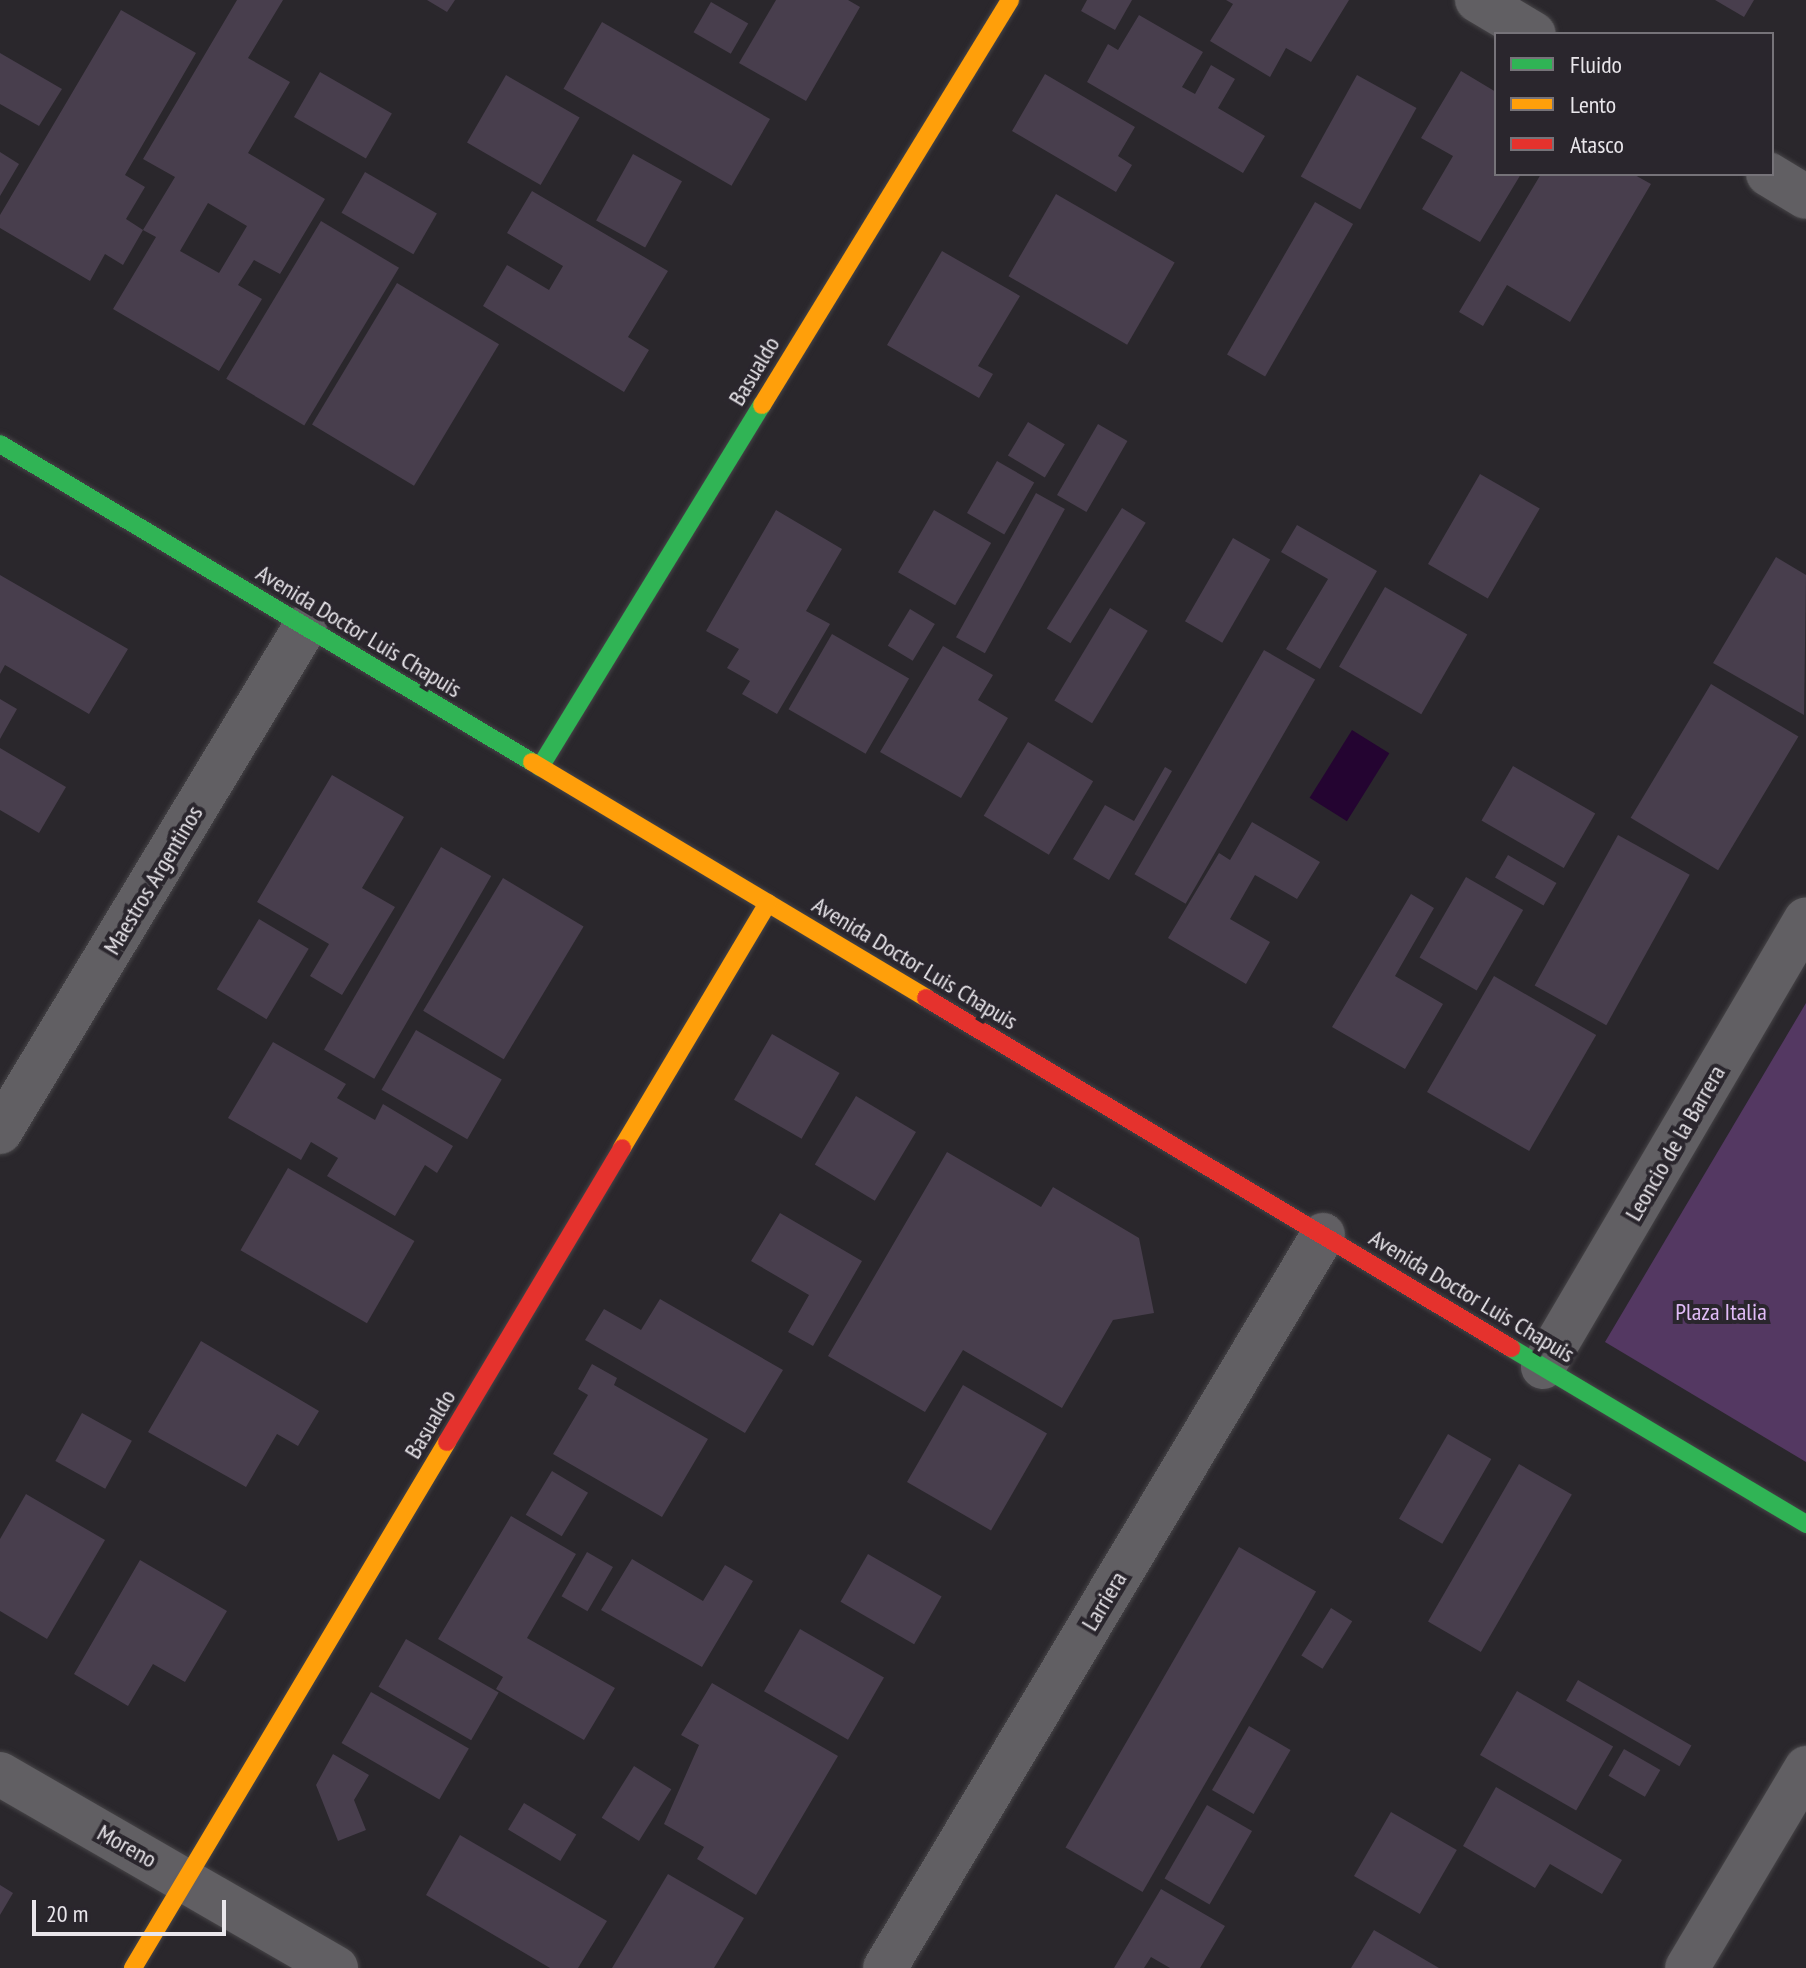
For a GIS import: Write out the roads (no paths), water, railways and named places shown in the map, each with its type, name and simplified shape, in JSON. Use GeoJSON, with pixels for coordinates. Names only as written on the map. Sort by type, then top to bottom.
{"type":"FeatureCollection","features":[{"type":"Feature","properties":{"kind":"street","name":"Basualdo"},"geometry":{"type":"LineString","coordinates":[[540,767],[1010,0]]}},
{"type":"Feature","properties":{"kind":"street"},"geometry":{"type":"LineString","coordinates":[[1477,0],[1531,32]]}},
{"type":"Feature","properties":{"kind":"street"},"geometry":{"type":"LineString","coordinates":[[1771,176],[1806,197]]}},
{"type":"Feature","properties":{"kind":"street","name":"Avenida Doctor Luis Chapuis"},"geometry":{"type":"LineString","coordinates":[[0,444],[1806,1524]]}},
{"type":"Feature","properties":{"kind":"street","name":"Maestros Argentinos"},"geometry":{"type":"LineString","coordinates":[[3,1121],[305,627]]}},
{"type":"Feature","properties":{"kind":"street","name":"Basualdo"},"geometry":{"type":"LineString","coordinates":[[133,1968],[768,903]]}},
{"type":"Feature","properties":{"kind":"street","name":"Leoncio de la Barrera"},"geometry":{"type":"LineString","coordinates":[[1543,1367],[1806,919]]}},
{"type":"Feature","properties":{"kind":"street","name":"Larriera"},"geometry":{"type":"LineString","coordinates":[[885,1968],[1323,1235]]}},
{"type":"Feature","properties":{"kind":"street"},"geometry":{"type":"LineString","coordinates":[[1687,1968],[1806,1768]]}},
{"type":"Feature","properties":{"kind":"street","name":"Moreno"},"geometry":{"type":"LineString","coordinates":[[0,1774],[187,1879],[336,1968]]}},
{"type":"Feature","properties":{"kind":"park label","name":"Plaza Italia"},"geometry":{"type":"Point","coordinates":[1721,1312]}}]}
